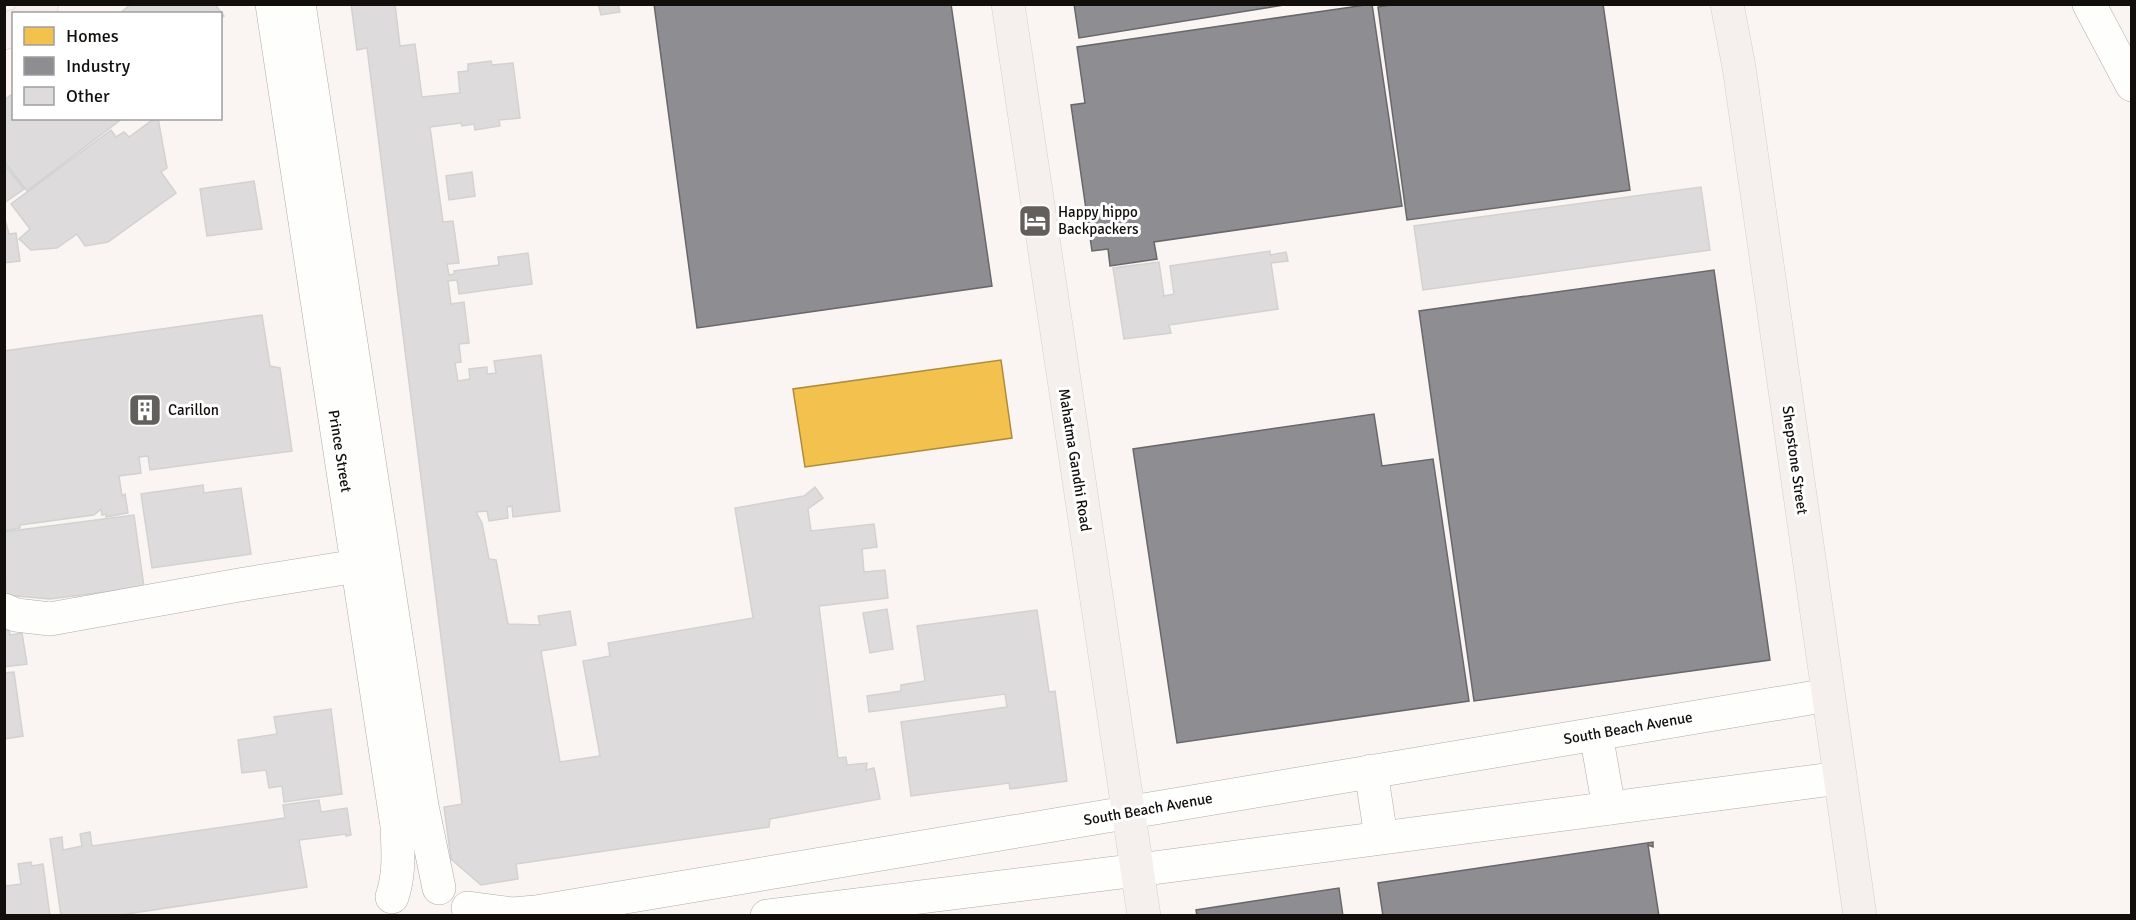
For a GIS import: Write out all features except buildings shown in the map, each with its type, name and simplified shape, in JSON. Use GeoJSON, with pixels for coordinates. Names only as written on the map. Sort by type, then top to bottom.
{"type":"FeatureCollection","features":[{"type":"Feature","properties":{"kind":"main road","name":"Mahatma Gandhi Road"},"geometry":{"type":"LineString","coordinates":[[1008,4],[1144,915]]}},
{"type":"Feature","properties":{"kind":"main road","name":"Shepstone Street"},"geometry":{"type":"LineString","coordinates":[[1727,4],[1741,79],[1860,915]]}},
{"type":"Feature","properties":{"kind":"street","name":"Prince Street"},"geometry":{"type":"LineString","coordinates":[[272,4],[397,826],[399,859],[397,883],[385,906]]}},
{"type":"Feature","properties":{"kind":"street","name":"Prince Street"},"geometry":{"type":"LineString","coordinates":[[298,4],[422,806],[439,888]]}},
{"type":"Feature","properties":{"kind":"street"},"geometry":{"type":"LineString","coordinates":[[2089,4],[2132,85]]}},
{"type":"Feature","properties":{"kind":"street"},"geometry":{"type":"LineString","coordinates":[[4,610],[16,615],[50,619],[357,566]]}},
{"type":"Feature","properties":{"kind":"street","name":"South Beach Avenue"},"geometry":{"type":"LineString","coordinates":[[471,912],[530,914],[1828,695]]}},
{"type":"Feature","properties":{"kind":"street"},"geometry":{"type":"LineString","coordinates":[[1596,734],[1609,808]]}},
{"type":"Feature","properties":{"kind":"street"},"geometry":{"type":"LineString","coordinates":[[1371,771],[1381,837]]}},
{"type":"Feature","properties":{"kind":"street"},"geometry":{"type":"LineString","coordinates":[[767,915],[1138,870],[1840,778]]}},
{"type":"Feature","properties":{"kind":"street"},"geometry":{"type":"LineString","coordinates":[[385,906],[407,891],[439,888],[471,912]]}},
{"type":"Feature","properties":{"kind":"place","name":"Happy hippo Backpackers"},"geometry":{"type":"Point","coordinates":[1035,221]}},
{"type":"Feature","properties":{"kind":"place","name":"Carillon"},"geometry":{"type":"Point","coordinates":[145,410]}}]}
